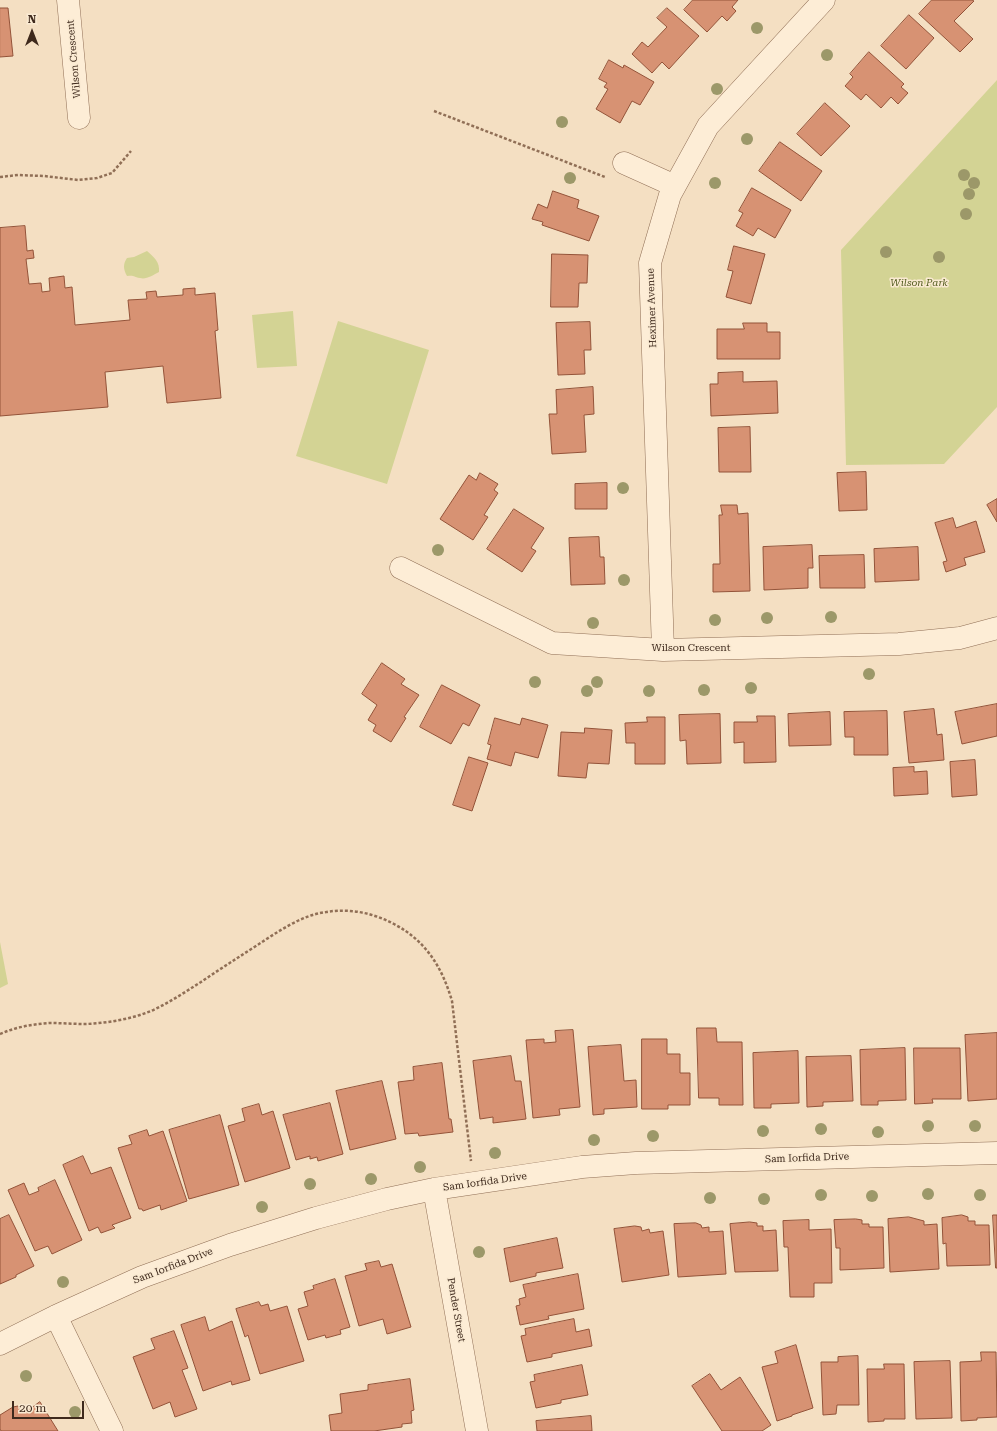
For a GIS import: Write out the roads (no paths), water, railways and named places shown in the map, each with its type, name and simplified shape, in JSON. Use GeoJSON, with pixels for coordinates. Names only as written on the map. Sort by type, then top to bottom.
{"type":"FeatureCollection","features":[{"type":"Feature","properties":{"kind":"street","name":"Wilson Crescent"},"geometry":{"type":"LineString","coordinates":[[68,0],[79,118]]}},
{"type":"Feature","properties":{"kind":"street","name":"Heximer Avenue"},"geometry":{"type":"LineString","coordinates":[[663,650],[650,263],[670,195],[708,126],[824,0]]}},
{"type":"Feature","properties":{"kind":"street"},"geometry":{"type":"LineString","coordinates":[[624,163],[674,186]]}},
{"type":"Feature","properties":{"kind":"street","name":"Wilson Crescent"},"geometry":{"type":"LineString","coordinates":[[401,568],[552,643],[663,650],[898,644],[960,638],[997,628]]}},
{"type":"Feature","properties":{"kind":"street","name":"Sam Iorfida Drive"},"geometry":{"type":"LineString","coordinates":[[0,1344],[56,1316],[142,1277],[191,1259],[273,1231],[387,1199],[434,1189],[582,1167],[636,1163],[997,1153]]}},
{"type":"Feature","properties":{"kind":"street","name":"Pender Street"},"geometry":{"type":"LineString","coordinates":[[434,1189],[477,1431]]}},
{"type":"Feature","properties":{"kind":"street"},"geometry":{"type":"LineString","coordinates":[[56,1316],[112,1431]]}},
{"type":"Feature","properties":{"kind":"park label","name":"Wilson Park"},"geometry":{"type":"Point","coordinates":[919,283]}}]}
